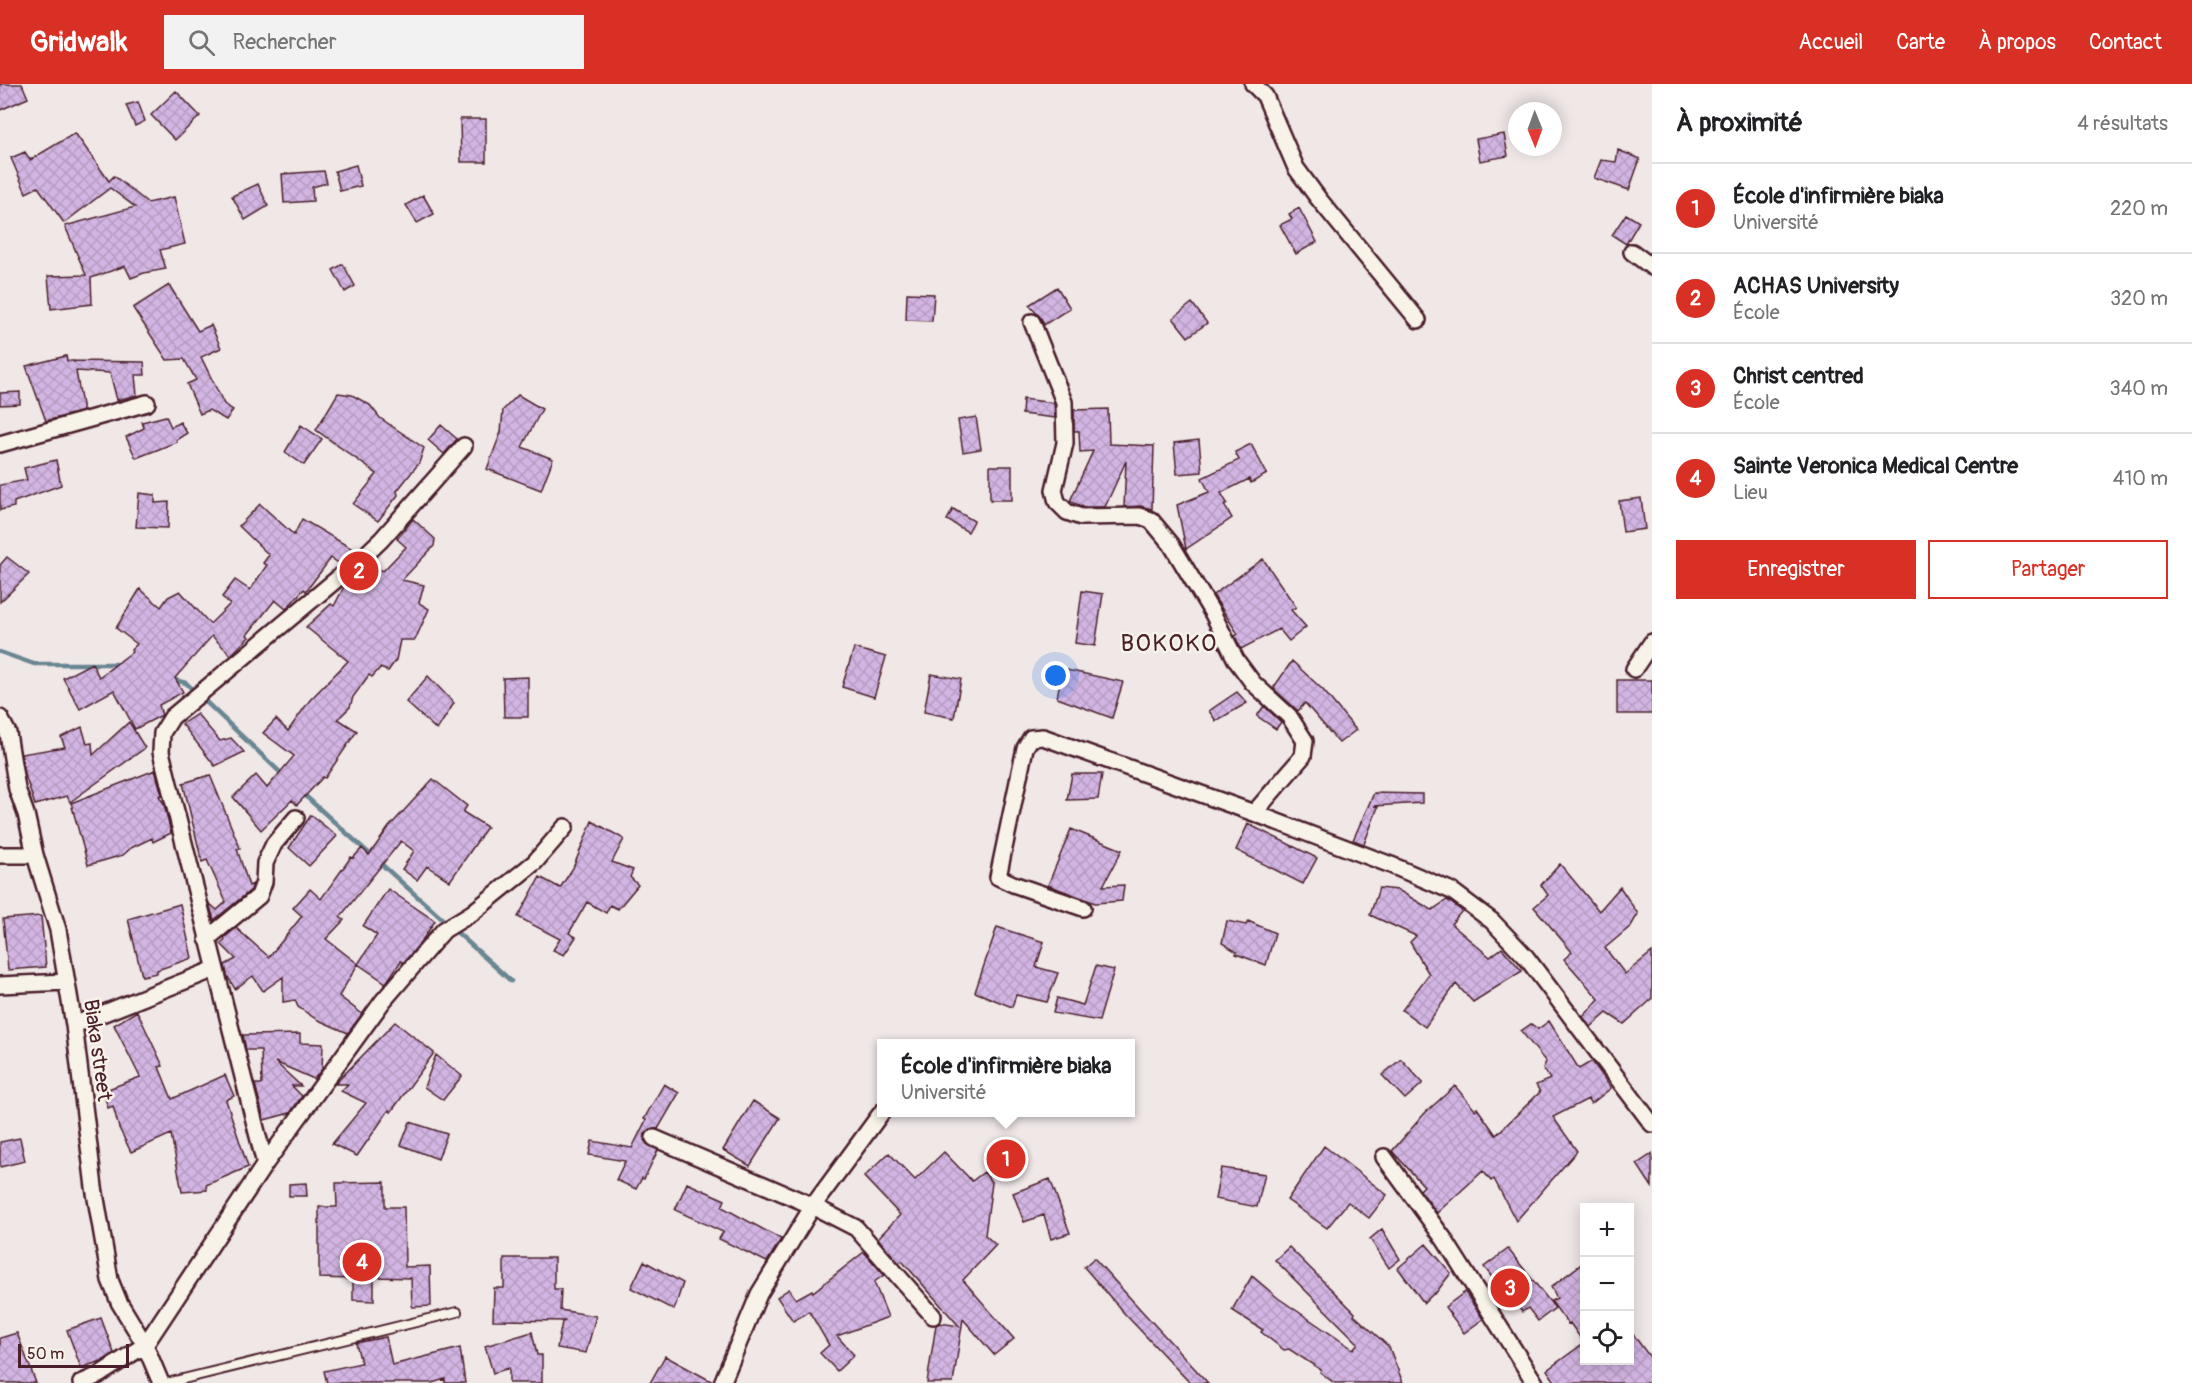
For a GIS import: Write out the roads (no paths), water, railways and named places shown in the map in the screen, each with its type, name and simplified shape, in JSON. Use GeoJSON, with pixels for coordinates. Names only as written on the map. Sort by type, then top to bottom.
{"type":"FeatureCollection","features":[{"type":"Feature","properties":{"kind":"street"},"geometry":{"type":"LineString","coordinates":[[1254,84],[1265,96],[1296,168],[1418,320]]}},
{"type":"Feature","properties":{"kind":"street"},"geometry":{"type":"LineString","coordinates":[[1632,252],[1652,267]]}},
{"type":"Feature","properties":{"kind":"street"},"geometry":{"type":"LineString","coordinates":[[1032,322],[1065,402],[1065,443],[1054,490],[1057,502],[1067,512],[1082,517],[1140,516],[1151,520],[1177,554],[1213,614],[1236,660],[1253,683],[1289,716],[1305,741],[1303,756],[1254,813]]}},
{"type":"Feature","properties":{"kind":"street"},"geometry":{"type":"LineString","coordinates":[[0,444],[147,403]]}},
{"type":"Feature","properties":{"kind":"street"},"geometry":{"type":"LineString","coordinates":[[265,1164],[160,752],[162,733],[172,717],[381,540],[464,446]]}},
{"type":"Feature","properties":{"kind":"street"},"geometry":{"type":"LineString","coordinates":[[1634,669],[1652,642]]}},
{"type":"Feature","properties":{"kind":"street","name":"Biaka street"},"geometry":{"type":"LineString","coordinates":[[0,718],[8,733],[17,789],[58,930],[74,1025],[94,1187],[110,1280],[118,1302],[145,1345],[161,1383]]}},
{"type":"Feature","properties":{"kind":"street"},"geometry":{"type":"LineString","coordinates":[[1083,908],[998,877],[1025,748],[1031,738],[1043,736],[1254,813],[1391,865],[1452,891],[1492,921],[1527,957],[1652,1124]]}},
{"type":"Feature","properties":{"kind":"street"},"geometry":{"type":"LineString","coordinates":[[207,939],[259,896],[264,882],[264,863],[274,844],[296,818]]}},
{"type":"Feature","properties":{"kind":"street"},"geometry":{"type":"LineString","coordinates":[[81,1383],[99,1375],[145,1345],[265,1164],[383,1001],[444,930],[472,913],[535,862],[564,827]]}},
{"type":"Feature","properties":{"kind":"street"},"geometry":{"type":"LineString","coordinates":[[0,855],[35,855]]}},
{"type":"Feature","properties":{"kind":"street"},"geometry":{"type":"LineString","coordinates":[[74,1025],[215,969]]}},
{"type":"Feature","properties":{"kind":"street"},"geometry":{"type":"LineString","coordinates":[[0,985],[66,982]]}},
{"type":"Feature","properties":{"kind":"street"},"geometry":{"type":"LineString","coordinates":[[722,1383],[759,1294],[813,1206],[878,1117]]}},
{"type":"Feature","properties":{"kind":"street"},"geometry":{"type":"LineString","coordinates":[[654,1138],[813,1206],[856,1228],[933,1316]]}},
{"type":"Feature","properties":{"kind":"street"},"geometry":{"type":"LineString","coordinates":[[1384,1156],[1444,1239],[1535,1383]]}},
{"type":"Feature","properties":{"kind":"lane"},"geometry":{"type":"LineString","coordinates":[[167,1383],[457,1312]]}},
{"type":"Feature","properties":{"kind":"waterway"},"geometry":{"type":"LineString","coordinates":[[0,652],[34,664],[123,664]]}},
{"type":"Feature","properties":{"kind":"waterway"},"geometry":{"type":"LineString","coordinates":[[171,679],[186,683],[284,776]]}},
{"type":"Feature","properties":{"kind":"waterway"},"geometry":{"type":"LineString","coordinates":[[301,792],[373,857]]}},
{"type":"Feature","properties":{"kind":"waterway"},"geometry":{"type":"LineString","coordinates":[[379,862],[511,981]]}},
{"type":"Feature","properties":{"kind":"place","name":"ACHAS University"},"geometry":{"type":"Point","coordinates":[359,571]}},
{"type":"Feature","properties":{"kind":"place","name":"École d'infirmière biaka"},"geometry":{"type":"Point","coordinates":[1006,1159]}},
{"type":"Feature","properties":{"kind":"place","name":"Sainte Veronica Medical Centre"},"geometry":{"type":"Point","coordinates":[362,1262]}},
{"type":"Feature","properties":{"kind":"place","name":"Christ centred"},"geometry":{"type":"Point","coordinates":[1510,1288]}},
{"type":"Feature","properties":{"kind":"district","name":"BOKOKO"},"geometry":{"type":"Point","coordinates":[1169,643]}}]}
